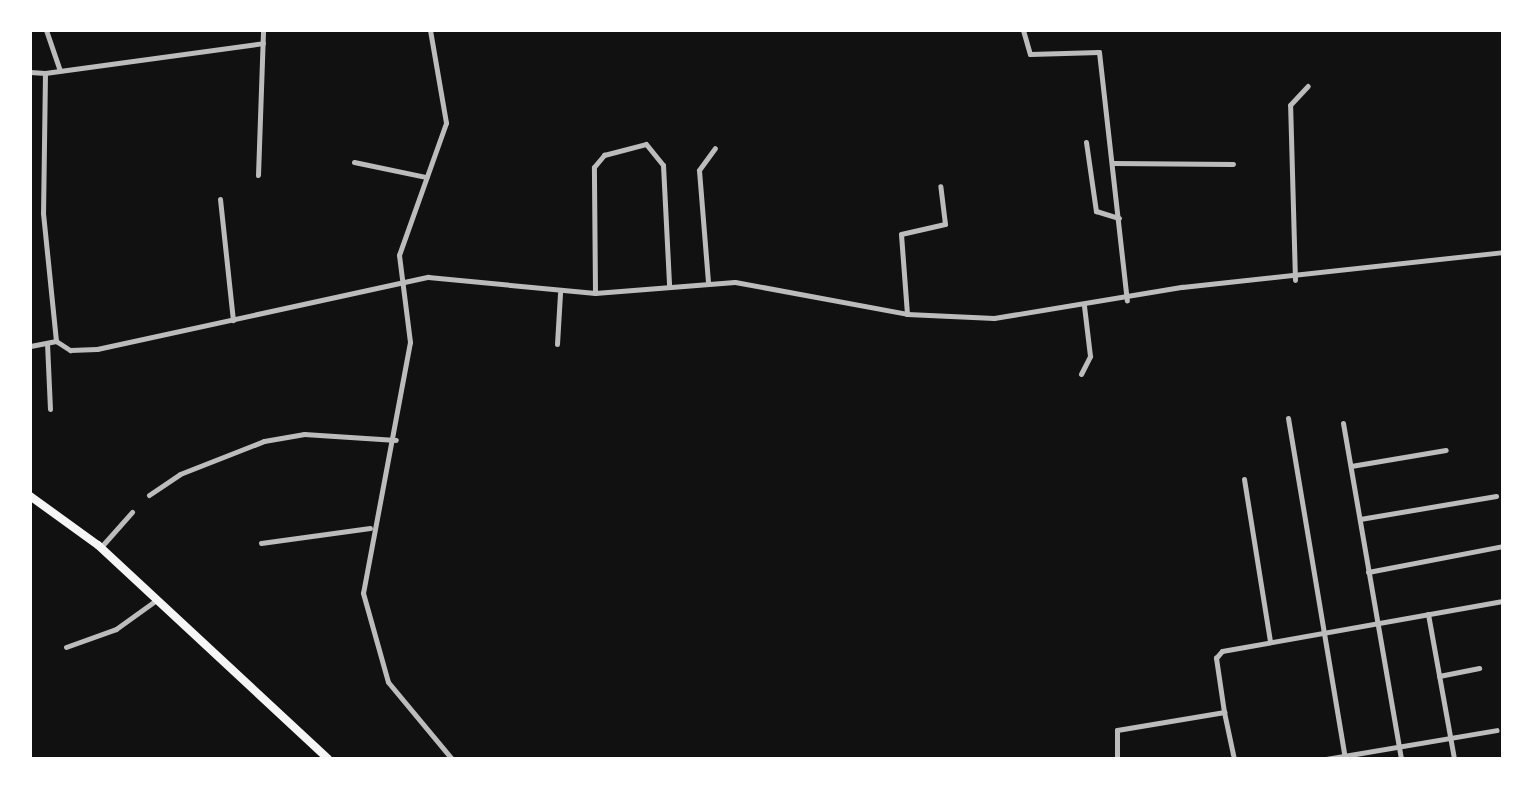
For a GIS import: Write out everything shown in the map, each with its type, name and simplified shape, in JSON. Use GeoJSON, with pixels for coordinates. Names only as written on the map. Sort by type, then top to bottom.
{"type":"FeatureCollection","features":[{"type":"Feature","properties":{"kind":"main road"},"geometry":{"type":"LineString","coordinates":[[30,496],[101,547],[155,601],[328,759]]}},
{"type":"Feature","properties":{"kind":"street"},"geometry":{"type":"LineString","coordinates":[[46,30],[60,71]]}},
{"type":"Feature","properties":{"kind":"street"},"geometry":{"type":"LineString","coordinates":[[258,175],[263,30]]}},
{"type":"Feature","properties":{"kind":"street"},"geometry":{"type":"LineString","coordinates":[[430,30],[446,123],[424,177],[399,255],[395,283],[411,325],[396,440],[371,528],[363,593],[381,665],[398,698],[452,759]]}},
{"type":"Feature","properties":{"kind":"street"},"geometry":{"type":"LineString","coordinates":[[1023,30],[1030,54],[1099,52],[1127,300]]}},
{"type":"Feature","properties":{"kind":"street"},"geometry":{"type":"LineString","coordinates":[[30,72],[45,73],[263,43]]}},
{"type":"Feature","properties":{"kind":"street"},"geometry":{"type":"LineString","coordinates":[[45,73],[43,213],[56,341]]}},
{"type":"Feature","properties":{"kind":"street"},"geometry":{"type":"LineString","coordinates":[[1295,280],[1290,105],[1308,86]]}},
{"type":"Feature","properties":{"kind":"street"},"geometry":{"type":"LineString","coordinates":[[1086,142],[1098,215],[1119,218]]}},
{"type":"Feature","properties":{"kind":"street"},"geometry":{"type":"LineString","coordinates":[[595,293],[594,167],[604,155],[646,144],[663,165],[669,285]]}},
{"type":"Feature","properties":{"kind":"street"},"geometry":{"type":"LineString","coordinates":[[708,282],[699,170],[715,148]]}},
{"type":"Feature","properties":{"kind":"street"},"geometry":{"type":"LineString","coordinates":[[354,162],[424,177]]}},
{"type":"Feature","properties":{"kind":"street"},"geometry":{"type":"LineString","coordinates":[[1113,163],[1233,164]]}},
{"type":"Feature","properties":{"kind":"street"},"geometry":{"type":"LineString","coordinates":[[907,314],[901,234],[945,224],[940,186]]}},
{"type":"Feature","properties":{"kind":"street"},"geometry":{"type":"LineString","coordinates":[[220,199],[233,320]]}},
{"type":"Feature","properties":{"kind":"street"},"geometry":{"type":"LineString","coordinates":[[30,346],[56,341],[80,351],[395,283],[459,277],[560,293],[595,293],[708,282],[907,314],[994,318],[1127,300],[1182,287],[1295,280],[1503,252]]}},
{"type":"Feature","properties":{"kind":"street"},"geometry":{"type":"LineString","coordinates":[[557,344],[560,293]]}},
{"type":"Feature","properties":{"kind":"street"},"geometry":{"type":"LineString","coordinates":[[1081,374],[1090,356],[1084,306]]}},
{"type":"Feature","properties":{"kind":"street"},"geometry":{"type":"LineString","coordinates":[[47,343],[50,409]]}},
{"type":"Feature","properties":{"kind":"street"},"geometry":{"type":"LineString","coordinates":[[1288,418],[1345,758]]}},
{"type":"Feature","properties":{"kind":"street"},"geometry":{"type":"LineString","coordinates":[[1343,423],[1401,759]]}},
{"type":"Feature","properties":{"kind":"street"},"geometry":{"type":"LineString","coordinates":[[149,495],[180,474],[264,441],[383,437],[396,440]]}},
{"type":"Feature","properties":{"kind":"street"},"geometry":{"type":"LineString","coordinates":[[1351,466],[1446,450]]}},
{"type":"Feature","properties":{"kind":"street"},"geometry":{"type":"LineString","coordinates":[[1244,479],[1270,642]]}},
{"type":"Feature","properties":{"kind":"street"},"geometry":{"type":"LineString","coordinates":[[1360,519],[1496,496]]}},
{"type":"Feature","properties":{"kind":"street"},"geometry":{"type":"LineString","coordinates":[[101,547],[132,512]]}},
{"type":"Feature","properties":{"kind":"street"},"geometry":{"type":"LineString","coordinates":[[261,543],[371,528]]}},
{"type":"Feature","properties":{"kind":"street"},"geometry":{"type":"LineString","coordinates":[[1368,572],[1503,546]]}},
{"type":"Feature","properties":{"kind":"street"},"geometry":{"type":"LineString","coordinates":[[66,647],[116,629],[155,601]]}},
{"type":"Feature","properties":{"kind":"street"},"geometry":{"type":"LineString","coordinates":[[1234,759],[1224,712],[1218,654],[1503,601]]}},
{"type":"Feature","properties":{"kind":"street"},"geometry":{"type":"LineString","coordinates":[[1428,614],[1454,759]]}},
{"type":"Feature","properties":{"kind":"street"},"geometry":{"type":"LineString","coordinates":[[1439,676],[1479,668]]}},
{"type":"Feature","properties":{"kind":"street"},"geometry":{"type":"LineString","coordinates":[[1117,759],[1117,730],[1224,712]]}},
{"type":"Feature","properties":{"kind":"street"},"geometry":{"type":"LineString","coordinates":[[1326,759],[1497,730]]}}]}
